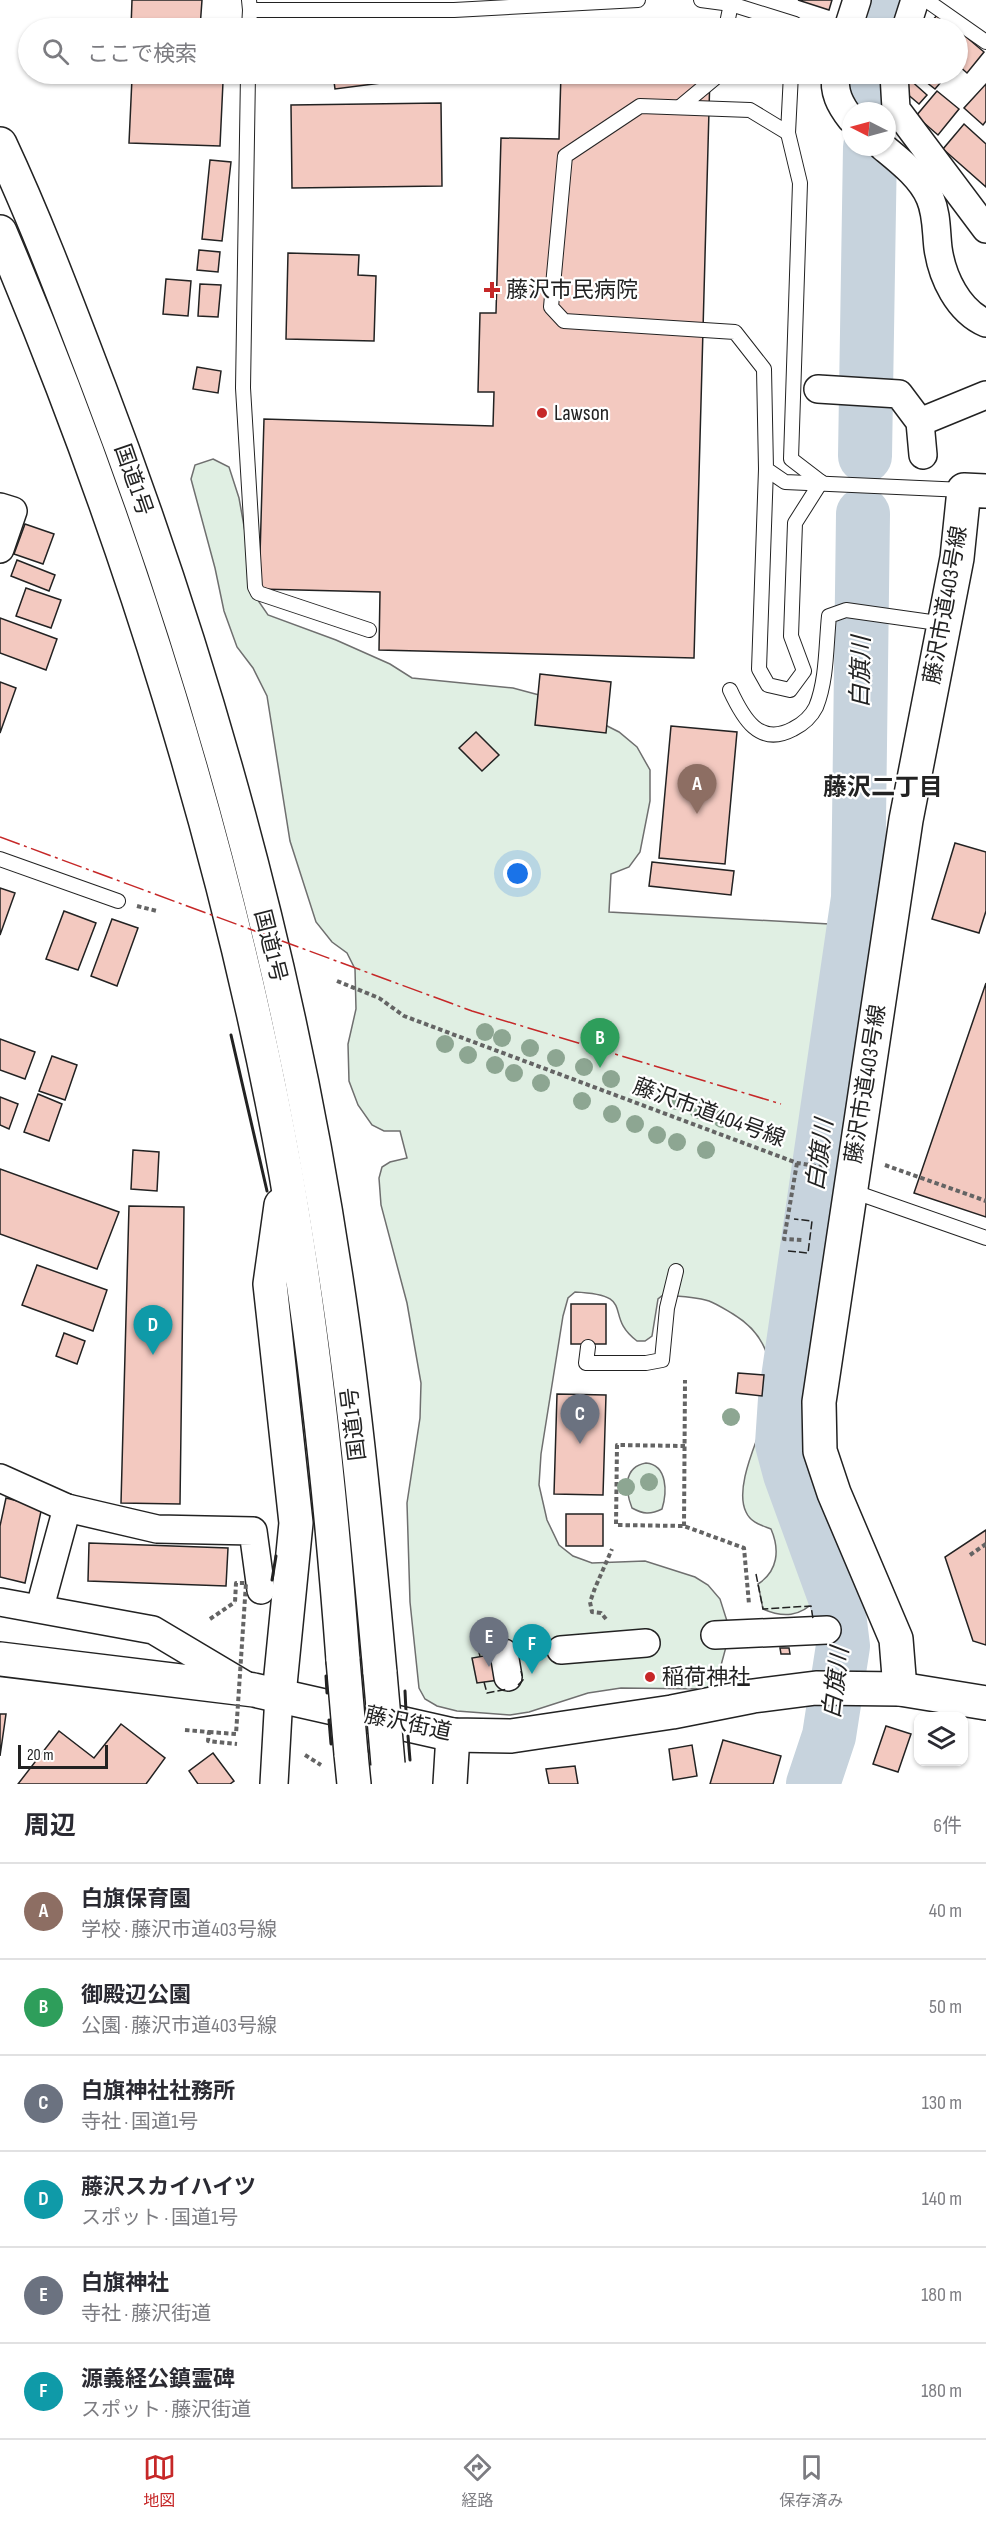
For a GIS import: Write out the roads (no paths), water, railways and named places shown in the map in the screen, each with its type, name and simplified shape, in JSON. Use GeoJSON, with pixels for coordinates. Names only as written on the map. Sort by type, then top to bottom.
{"type":"FeatureCollection","features":[{"type":"Feature","properties":{"kind":"main road","name":"国道1号"},"geometry":{"type":"LineString","coordinates":[[0,144],[74,320],[133,476],[191,651],[236,809],[276,966],[298,1068],[336,1278],[364,1509],[389,1774]]}},
{"type":"Feature","properties":{"kind":"main road","name":"国道1号"},"geometry":{"type":"LineString","coordinates":[[0,232],[43,334],[103,494],[155,654],[201,809],[241,966],[285,1172],[318,1388],[333,1526],[352,1769]]}},
{"type":"Feature","properties":{"kind":"main road","name":"藤沢市道403号線"},"geometry":{"type":"LineString","coordinates":[[900,1689],[896,1639],[834,1493],[820,1451],[819,1402],[906,820],[957,558],[975,490]]}},
{"type":"Feature","properties":{"kind":"main road"},"geometry":{"type":"LineString","coordinates":[[266,1693],[296,1523],[270,1284],[285,1172]]}},
{"type":"Feature","properties":{"kind":"main road","name":"藤沢街道"},"geometry":{"type":"LineString","coordinates":[[0,1659],[266,1693],[453,1735],[510,1736],[672,1712],[753,1696],[816,1688],[900,1689]]}},
{"type":"Feature","properties":{"kind":"main road"},"geometry":{"type":"LineString","coordinates":[[900,1689],[986,1703]]}},
{"type":"Feature","properties":{"kind":"main road"},"geometry":{"type":"LineString","coordinates":[[450,1784],[453,1735]]}},
{"type":"Feature","properties":{"kind":"street"},"geometry":{"type":"LineString","coordinates":[[852,18],[858,0]]}},
{"type":"Feature","properties":{"kind":"street"},"geometry":{"type":"LineString","coordinates":[[909,18],[915,0]]}},
{"type":"Feature","properties":{"kind":"street"},"geometry":{"type":"LineString","coordinates":[[834,84],[842,108]]}},
{"type":"Feature","properties":{"kind":"street"},"geometry":{"type":"LineString","coordinates":[[895,84],[896,109],[986,229]]}},
{"type":"Feature","properties":{"kind":"street"},"geometry":{"type":"LineString","coordinates":[[894,156],[918,179],[930,197],[936,221],[938,249],[943,272],[965,309],[986,323]]}},
{"type":"Feature","properties":{"kind":"street"},"geometry":{"type":"LineString","coordinates":[[818,388],[899,394],[920,422],[923,455]]}},
{"type":"Feature","properties":{"kind":"street"},"geometry":{"type":"LineString","coordinates":[[920,422],[986,395]]}},
{"type":"Feature","properties":{"kind":"street"},"geometry":{"type":"LineString","coordinates":[[0,507],[14,511],[0,549]]}},
{"type":"Feature","properties":{"kind":"street"},"geometry":{"type":"LineString","coordinates":[[0,1478],[67,1508],[157,1529],[253,1530],[261,1590]]}},
{"type":"Feature","properties":{"kind":"street"},"geometry":{"type":"LineString","coordinates":[[40,1607],[67,1508]]}},
{"type":"Feature","properties":{"kind":"street"},"geometry":{"type":"LineString","coordinates":[[0,1602],[40,1607],[153,1630],[266,1693],[274,1784]]}},
{"type":"Feature","properties":{"kind":"street"},"geometry":{"type":"LineString","coordinates":[[715,1635],[827,1630]]}},
{"type":"Feature","properties":{"kind":"street"},"geometry":{"type":"LineString","coordinates":[[561,1650],[646,1642]]}},
{"type":"Feature","properties":{"kind":"lane"},"geometry":{"type":"LineString","coordinates":[[249,5],[454,10],[638,0]]}},
{"type":"Feature","properties":{"kind":"lane"},"geometry":{"type":"LineString","coordinates":[[701,0],[731,4],[776,18]]}},
{"type":"Feature","properties":{"kind":"lane"},"geometry":{"type":"LineString","coordinates":[[926,0],[952,18]]}},
{"type":"Feature","properties":{"kind":"lane"},"geometry":{"type":"LineString","coordinates":[[728,18],[731,4]]}},
{"type":"Feature","properties":{"kind":"lane"},"geometry":{"type":"LineString","coordinates":[[968,29],[986,42]]}},
{"type":"Feature","properties":{"kind":"lane"},"geometry":{"type":"LineString","coordinates":[[248,84],[243,388],[256,592],[369,630]]}},
{"type":"Feature","properties":{"kind":"lane"},"geometry":{"type":"LineString","coordinates":[[680,107],[706,84]]}},
{"type":"Feature","properties":{"kind":"lane"},"geometry":{"type":"LineString","coordinates":[[790,84],[788,134],[800,183],[791,459],[821,482]]}},
{"type":"Feature","properties":{"kind":"lane"},"geometry":{"type":"LineString","coordinates":[[788,134],[750,110],[640,106],[565,156],[551,307],[564,321],[735,332],[764,369],[766,469],[759,669],[768,685],[790,690],[804,671],[791,636],[795,523],[821,482]]}},
{"type":"Feature","properties":{"kind":"lane"},"geometry":{"type":"LineString","coordinates":[[766,469],[785,482],[975,490]]}},
{"type":"Feature","properties":{"kind":"lane"},"geometry":{"type":"LineString","coordinates":[[730,690],[742,715],[760,733],[782,735],[803,724],[815,709],[820,692],[829,616],[846,610],[945,624]]}},
{"type":"Feature","properties":{"kind":"lane"},"geometry":{"type":"LineString","coordinates":[[0,859],[118,901]]}},
{"type":"Feature","properties":{"kind":"lane"},"geometry":{"type":"LineString","coordinates":[[849,1190],[986,1238]]}},
{"type":"Feature","properties":{"kind":"lane"},"geometry":{"type":"LineString","coordinates":[[588,1347],[586,1363],[646,1363],[662,1360],[667,1308],[676,1271]]}},
{"type":"Feature","properties":{"kind":"waterway","name":"白旗川"},"geometry":{"type":"LineString","coordinates":[[893,18],[899,0]]}},
{"type":"Feature","properties":{"kind":"waterway","name":"白旗川"},"geometry":{"type":"LineString","coordinates":[[871,84],[871,102]]}},
{"type":"Feature","properties":{"kind":"waterway","name":"白旗川"},"geometry":{"type":"LineString","coordinates":[[865,456],[870,156]]}},
{"type":"Feature","properties":{"kind":"waterway","name":"白旗川"},"geometry":{"type":"LineString","coordinates":[[813,1784],[829,1736],[843,1646],[838,1606],[790,1474],[782,1444],[785,1399],[858,898],[863,514]]}},
{"type":"Feature","properties":{"kind":"place","name":"藤沢市民病院"},"geometry":{"type":"Point","coordinates":[492,290]}},
{"type":"Feature","properties":{"kind":"place","name":"Lawson"},"geometry":{"type":"Point","coordinates":[542,413]}},
{"type":"Feature","properties":{"kind":"place","name":"白旗保育園"},"geometry":{"type":"Point","coordinates":[697,814]}},
{"type":"Feature","properties":{"kind":"place","name":"御殿辺公園"},"geometry":{"type":"Point","coordinates":[600,1068]}},
{"type":"Feature","properties":{"kind":"place","name":"藤沢スカイハイツ"},"geometry":{"type":"Point","coordinates":[153,1355]}},
{"type":"Feature","properties":{"kind":"place","name":"白旗神社社務所"},"geometry":{"type":"Point","coordinates":[580,1444]}},
{"type":"Feature","properties":{"kind":"place","name":"白旗神社"},"geometry":{"type":"Point","coordinates":[489,1667]}},
{"type":"Feature","properties":{"kind":"place","name":"源義経公鎮霊碑"},"geometry":{"type":"Point","coordinates":[532,1674]}},
{"type":"Feature","properties":{"kind":"place","name":"稲荷神社"},"geometry":{"type":"Point","coordinates":[650,1677]}},
{"type":"Feature","properties":{"kind":"district","name":"藤沢二丁目"},"geometry":{"type":"Point","coordinates":[883,787]}}]}
